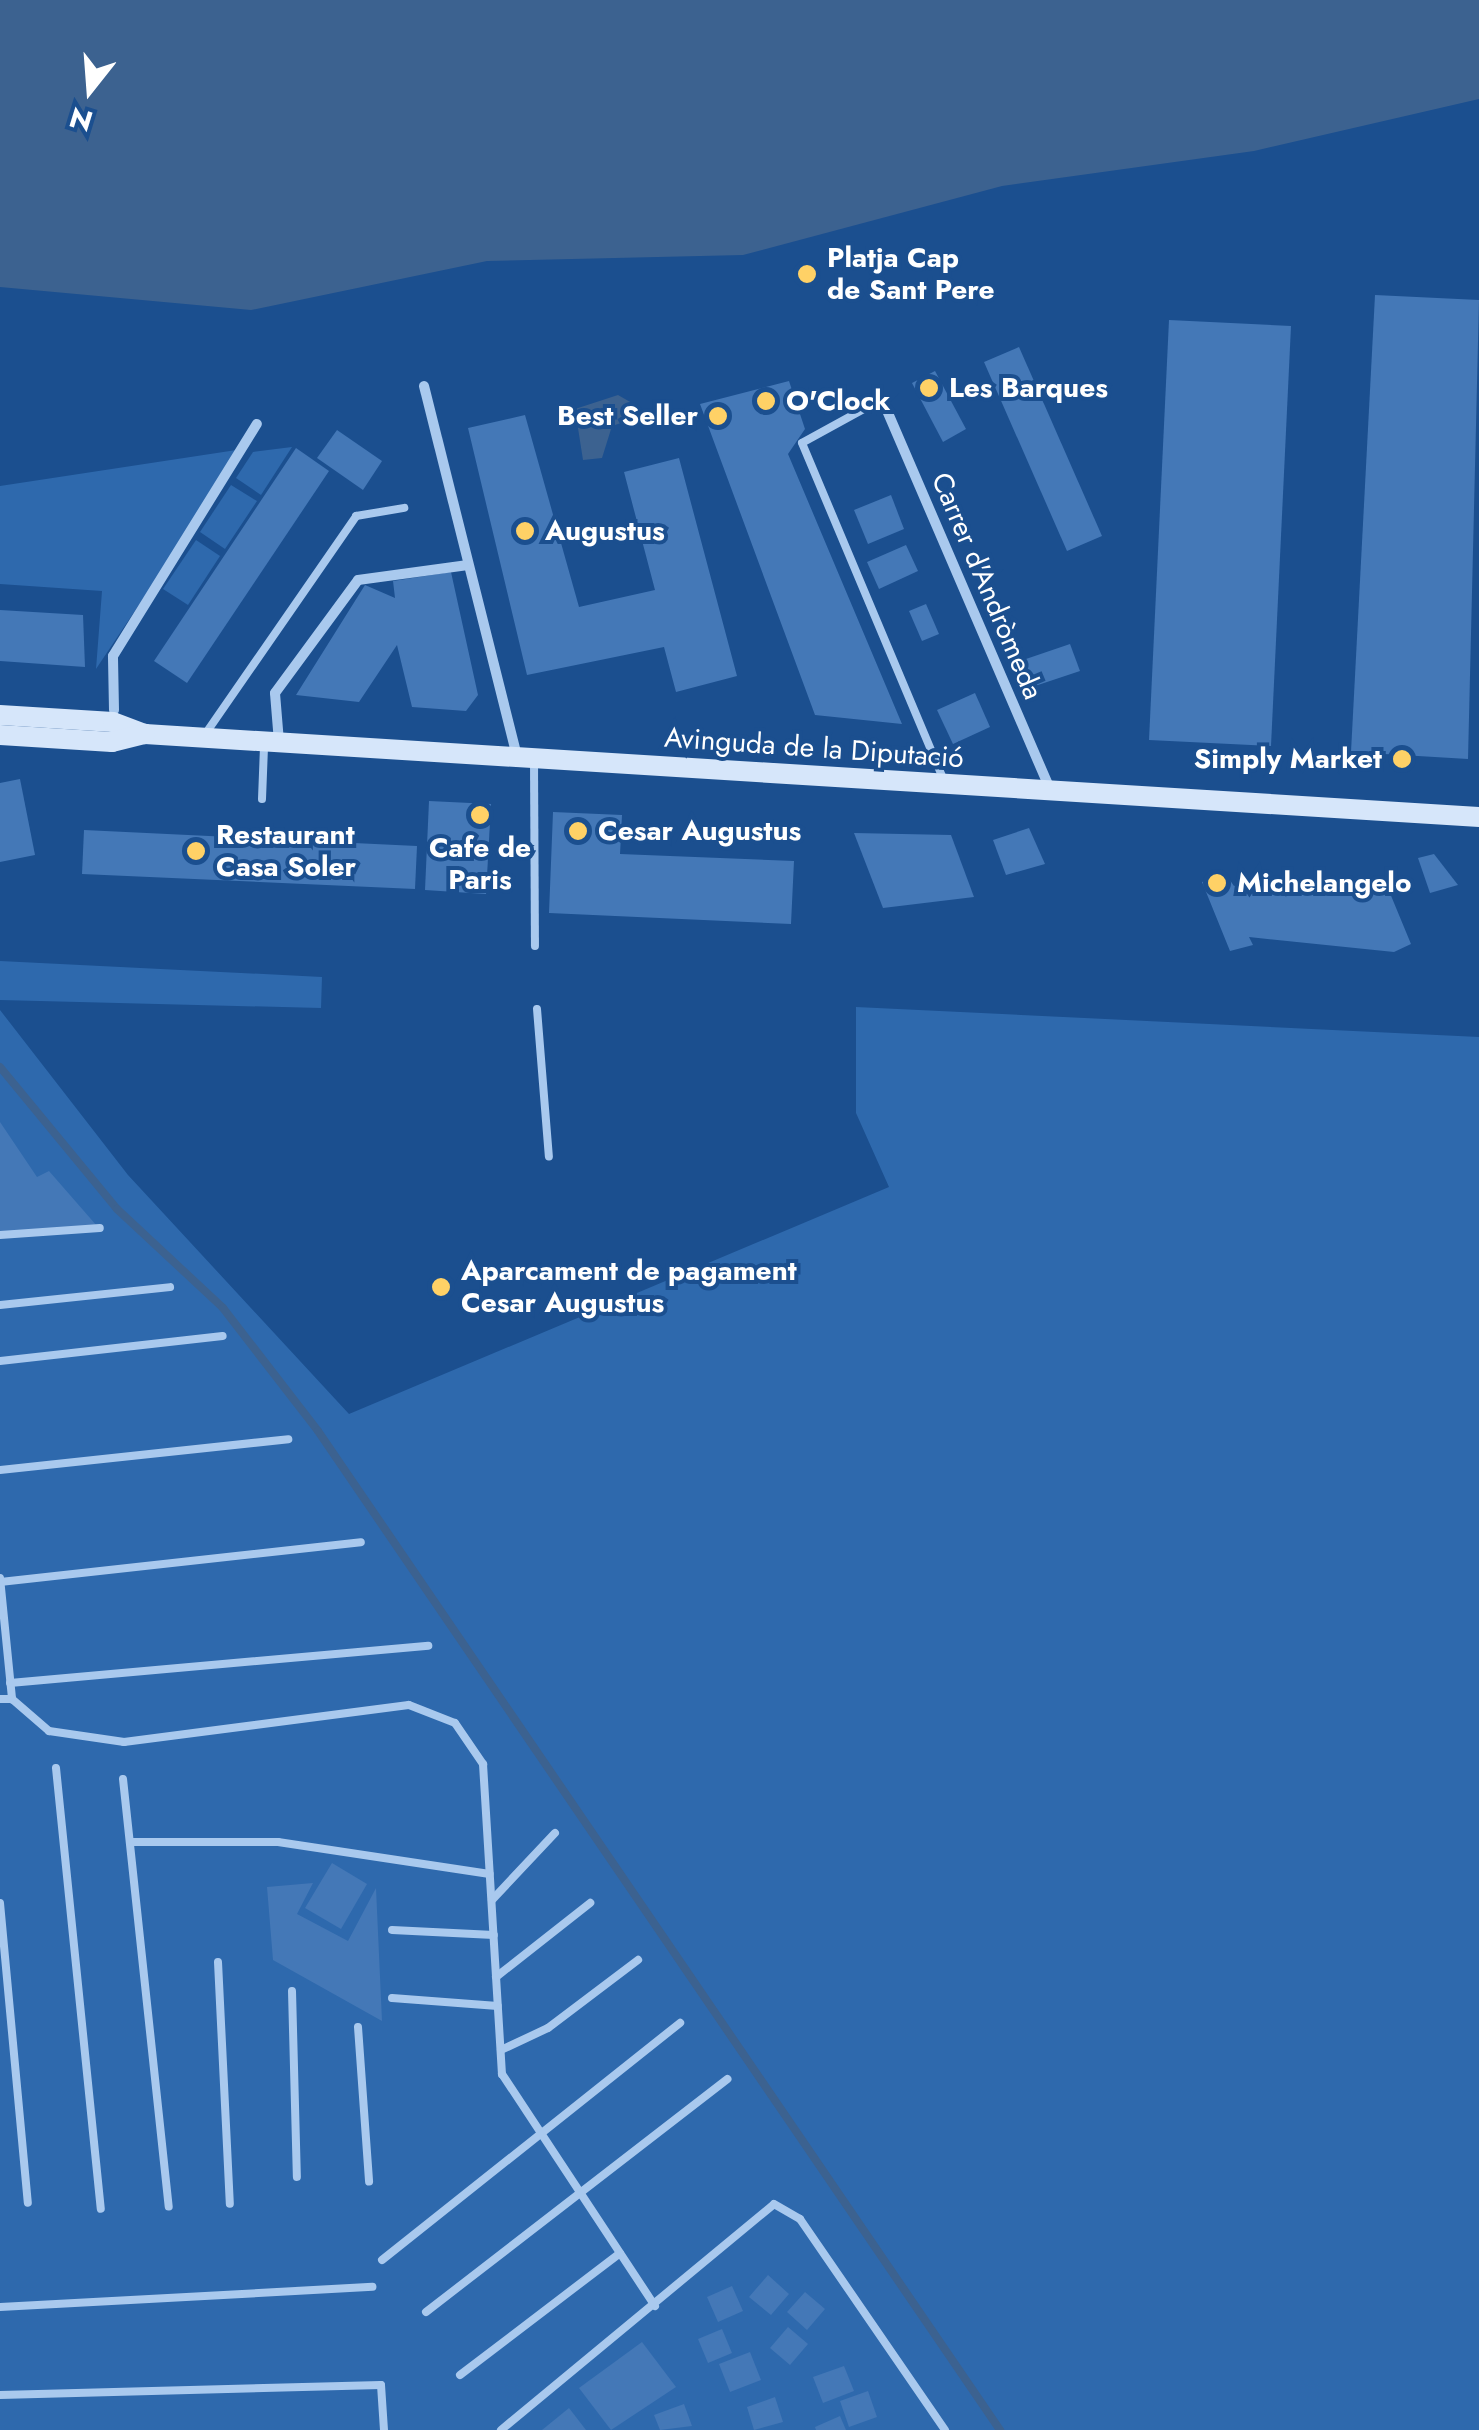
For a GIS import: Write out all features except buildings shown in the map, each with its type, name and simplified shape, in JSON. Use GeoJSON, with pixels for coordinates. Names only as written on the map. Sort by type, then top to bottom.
{"type":"FeatureCollection","features":[{"type":"Feature","properties":{"kind":"street"},"geometry":{"type":"LineString","coordinates":[[424,386],[468,565],[525,757]]}},
{"type":"Feature","properties":{"kind":"street","name":"Carrer d'Andròmeda"},"geometry":{"type":"LineString","coordinates":[[882,399],[1050,790]]}},
{"type":"Feature","properties":{"kind":"street"},"geometry":{"type":"LineString","coordinates":[[114,710],[113,656],[258,424]]}},
{"type":"Feature","properties":{"kind":"street"},"geometry":{"type":"LineString","coordinates":[[272,742],[275,694],[358,580],[468,565]]}},
{"type":"Feature","properties":{"kind":"street"},"geometry":{"type":"LineString","coordinates":[[0,716],[113,722],[145,734]]}},
{"type":"Feature","properties":{"kind":"street"},"geometry":{"type":"LineString","coordinates":[[0,735],[112,742],[145,734]]}},
{"type":"Feature","properties":{"kind":"street","name":"Avinguda de la Diputació"},"geometry":{"type":"LineString","coordinates":[[145,734],[1479,817]]}},
{"type":"Feature","properties":{"kind":"lane"},"geometry":{"type":"LineString","coordinates":[[882,399],[802,442],[944,784]]}},
{"type":"Feature","properties":{"kind":"lane"},"geometry":{"type":"LineString","coordinates":[[204,737],[356,516],[404,508]]}},
{"type":"Feature","properties":{"kind":"lane"},"geometry":{"type":"LineString","coordinates":[[262,799],[272,742]]}},
{"type":"Feature","properties":{"kind":"lane"},"geometry":{"type":"LineString","coordinates":[[525,757],[535,946]]}},
{"type":"Feature","properties":{"kind":"lane"},"geometry":{"type":"LineString","coordinates":[[537,1009],[550,1157]]}},
{"type":"Feature","properties":{"kind":"lane"},"geometry":{"type":"LineString","coordinates":[[0,1234],[100,1228]]}},
{"type":"Feature","properties":{"kind":"lane"},"geometry":{"type":"LineString","coordinates":[[0,1304],[170,1287]]}},
{"type":"Feature","properties":{"kind":"lane"},"geometry":{"type":"LineString","coordinates":[[0,1361],[223,1336]]}},
{"type":"Feature","properties":{"kind":"lane"},"geometry":{"type":"LineString","coordinates":[[0,1470],[288,1439]]}},
{"type":"Feature","properties":{"kind":"lane"},"geometry":{"type":"LineString","coordinates":[[12,1699],[0,1580],[361,1542]]}},
{"type":"Feature","properties":{"kind":"lane"},"geometry":{"type":"LineString","coordinates":[[10,1683],[428,1646]]}},
{"type":"Feature","properties":{"kind":"lane"},"geometry":{"type":"LineString","coordinates":[[0,1699],[12,1699],[50,1731],[124,1742],[408,1706],[456,1722],[483,1764],[502,2074],[655,2306]]}},
{"type":"Feature","properties":{"kind":"lane"},"geometry":{"type":"LineString","coordinates":[[56,1768],[101,2209]]}},
{"type":"Feature","properties":{"kind":"lane"},"geometry":{"type":"LineString","coordinates":[[123,1778],[169,2207]]}},
{"type":"Feature","properties":{"kind":"lane"},"geometry":{"type":"LineString","coordinates":[[492,1900],[555,1833]]}},
{"type":"Feature","properties":{"kind":"lane"},"geometry":{"type":"LineString","coordinates":[[132,1842],[278,1842],[490,1874]]}},
{"type":"Feature","properties":{"kind":"lane"},"geometry":{"type":"LineString","coordinates":[[0,1903],[28,2203]]}},
{"type":"Feature","properties":{"kind":"lane"},"geometry":{"type":"LineString","coordinates":[[496,1978],[590,1903]]}},
{"type":"Feature","properties":{"kind":"lane"},"geometry":{"type":"LineString","coordinates":[[392,1930],[494,1935]]}},
{"type":"Feature","properties":{"kind":"lane"},"geometry":{"type":"LineString","coordinates":[[501,2050],[548,2028],[638,1960]]}},
{"type":"Feature","properties":{"kind":"lane"},"geometry":{"type":"LineString","coordinates":[[218,1962],[230,2204]]}},
{"type":"Feature","properties":{"kind":"lane"},"geometry":{"type":"LineString","coordinates":[[292,1990],[297,2177]]}},
{"type":"Feature","properties":{"kind":"lane"},"geometry":{"type":"LineString","coordinates":[[392,1998],[498,2006]]}},
{"type":"Feature","properties":{"kind":"lane"},"geometry":{"type":"LineString","coordinates":[[382,2260],[540,2130],[680,2023]]}},
{"type":"Feature","properties":{"kind":"lane"},"geometry":{"type":"LineString","coordinates":[[358,2026],[369,2182]]}},
{"type":"Feature","properties":{"kind":"lane"},"geometry":{"type":"LineString","coordinates":[[426,2312],[577,2187],[728,2079]]}},
{"type":"Feature","properties":{"kind":"lane"},"geometry":{"type":"LineString","coordinates":[[500,2430],[774,2204],[800,2219],[946,2430]]}},
{"type":"Feature","properties":{"kind":"lane"},"geometry":{"type":"LineString","coordinates":[[460,2375],[620,2253]]}},
{"type":"Feature","properties":{"kind":"lane"},"geometry":{"type":"LineString","coordinates":[[0,2307],[372,2287]]}},
{"type":"Feature","properties":{"kind":"lane"},"geometry":{"type":"LineString","coordinates":[[0,2395],[381,2385],[384,2430]]}},
{"type":"Feature","properties":{"kind":"shaded area"},"geometry":{"type":"Polygon","coordinates":[[[0,0],[1479,0],[1479,99],[1254,151],[1002,186],[743,255],[487,261],[251,310],[0,287],[0,0]]]}},
{"type":"Feature","properties":{"kind":"shaded area"},"geometry":{"type":"Polygon","coordinates":[[[618,395],[632,403],[633,419],[612,426],[602,458],[583,460],[575,409],[618,395]]]}},
{"type":"Feature","properties":{"kind":"shaded area"},"geometry":{"type":"Polygon","coordinates":[[[292,447],[261,495],[236,478],[253,452],[292,447]]]}},
{"type":"Feature","properties":{"kind":"shaded area"},"geometry":{"type":"Polygon","coordinates":[[[243,449],[96,669],[102,591],[0,584],[0,486],[243,449]]]}},
{"type":"Feature","properties":{"kind":"shaded area"},"geometry":{"type":"Polygon","coordinates":[[[231,485],[257,501],[225,549],[200,532],[231,485]]]}},
{"type":"Feature","properties":{"kind":"shaded area"},"geometry":{"type":"Polygon","coordinates":[[[196,540],[220,556],[188,605],[163,589],[196,540]]]}},
{"type":"Feature","properties":{"kind":"shaded area"},"geometry":{"type":"Polygon","coordinates":[[[0,961],[322,977],[321,1008],[0,1000],[0,961]]]}},
{"type":"Feature","properties":{"kind":"shaded area"},"geometry":{"type":"Polygon","coordinates":[[[856,1007],[1479,1037],[1479,2430],[0,2430],[0,1010],[128,1175],[349,1414],[889,1187],[856,1113],[856,1007]]]}},
{"type":"Feature","properties":{"kind":"waterway"},"geometry":{"type":"LineString","coordinates":[[0,1067],[117,1209],[223,1308],[318,1431],[1000,2430]]}},
{"type":"Feature","properties":{"kind":"place","name":"Platja Cap de Sant Pere"},"geometry":{"type":"Point","coordinates":[807,274]}},
{"type":"Feature","properties":{"kind":"place","name":"Les Barques"},"geometry":{"type":"Point","coordinates":[929,388]}},
{"type":"Feature","properties":{"kind":"place","name":"O'Clock"},"geometry":{"type":"Point","coordinates":[766,401]}},
{"type":"Feature","properties":{"kind":"place","name":"Best Seller"},"geometry":{"type":"Point","coordinates":[718,416]}},
{"type":"Feature","properties":{"kind":"place","name":"Augustus"},"geometry":{"type":"Point","coordinates":[525,531]}},
{"type":"Feature","properties":{"kind":"place","name":"Simply Market"},"geometry":{"type":"Point","coordinates":[1402,759]}},
{"type":"Feature","properties":{"kind":"place","name":"Cafe de Paris"},"geometry":{"type":"Point","coordinates":[480,815]}},
{"type":"Feature","properties":{"kind":"place","name":"Cesar Augustus"},"geometry":{"type":"Point","coordinates":[578,831]}},
{"type":"Feature","properties":{"kind":"place","name":"Restaurant Casa Soler"},"geometry":{"type":"Point","coordinates":[196,851]}},
{"type":"Feature","properties":{"kind":"place","name":"Michelangelo"},"geometry":{"type":"Point","coordinates":[1217,883]}},
{"type":"Feature","properties":{"kind":"place","name":"Aparcament de pagament Cesar Augustus"},"geometry":{"type":"Point","coordinates":[441,1287]}}]}
